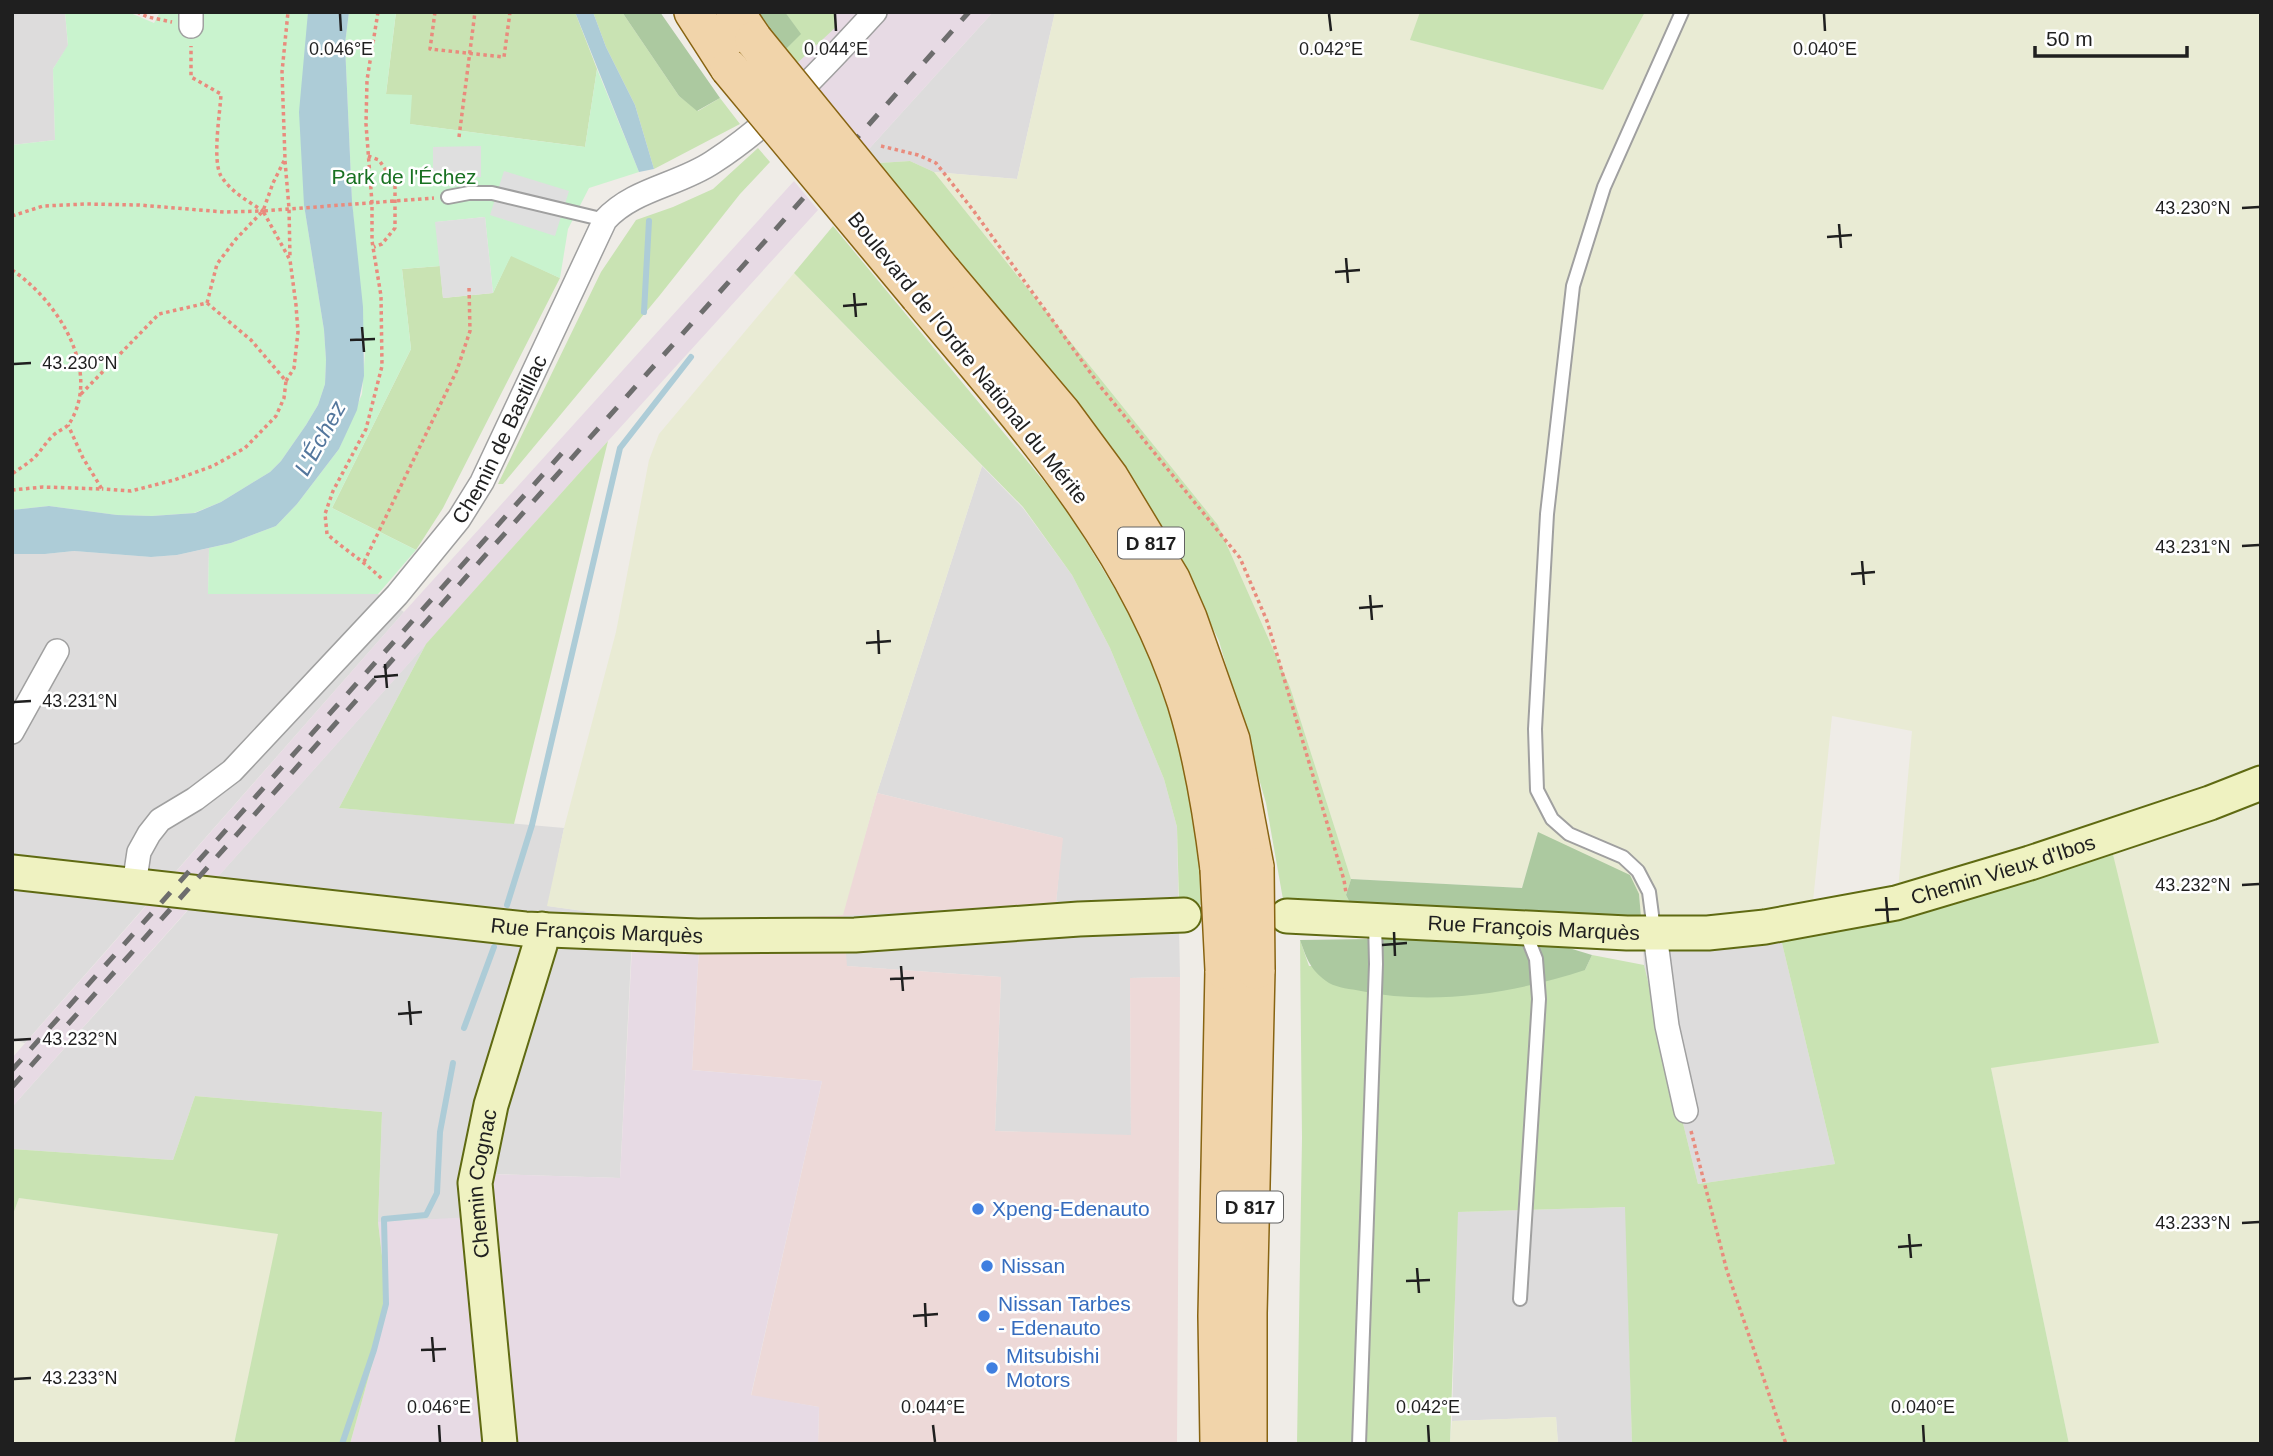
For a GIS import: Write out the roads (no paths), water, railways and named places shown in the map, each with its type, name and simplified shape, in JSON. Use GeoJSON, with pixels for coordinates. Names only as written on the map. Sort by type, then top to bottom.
{"type":"FeatureCollection","features":[{"type":"Feature","properties":{"kind":"main road","name":"Boulevard de l'Ordre National du Mérite"},"geometry":{"type":"LineString","coordinates":[[693,12],[729,68],[931,284],[1062,413],[1110,478],[1171,579],[1188,618],[1231,740],[1255,867],[1240,970],[1217,1316],[1219,1444]]}},
{"type":"Feature","properties":{"kind":"main road","name":"Boulevard de l'Ordre National du Mérite"},"geometry":{"type":"LineString","coordinates":[[744,26],[931,284],[1031,430],[1094,514],[1131,574],[1163,641],[1186,702],[1209,789],[1219,869],[1240,970],[1248,1313],[1248,1444]]}},
{"type":"Feature","properties":{"kind":"street","name":"Chemin de Bastillac"},"geometry":{"type":"LineString","coordinates":[[134,885],[139,852],[160,820],[195,799],[232,771],[397,594],[459,519],[482,482],[606,220],[617,207],[711,164],[754,133],[809,82],[874,12]]}},
{"type":"Feature","properties":{"kind":"street"},"geometry":{"type":"LineString","coordinates":[[12,733],[57,652]]}},
{"type":"Feature","properties":{"kind":"street","name":"Chemin Vieux d'Ibos"},"geometry":{"type":"LineString","coordinates":[[1655,934],[1707,933],[1765,926],[1896,903],[2056,854],[2210,803],[2261,783]]}},
{"type":"Feature","properties":{"kind":"street","name":"Rue François Marquès"},"geometry":{"type":"LineString","coordinates":[[12,872],[542,929],[698,936],[855,935],[1079,919],[1184,915]]}},
{"type":"Feature","properties":{"kind":"street","name":"Rue François Marquès"},"geometry":{"type":"LineString","coordinates":[[1287,916],[1655,934]]}},
{"type":"Feature","properties":{"kind":"street","name":"Chemin Cognac"},"geometry":{"type":"LineString","coordinates":[[500,1444],[475,1183],[491,1105],[540,945],[542,929]]}},
{"type":"Feature","properties":{"kind":"street"},"geometry":{"type":"LineString","coordinates":[[1655,934],[1667,1026],[1686,1111]]}},
{"type":"Feature","properties":{"kind":"lane"},"geometry":{"type":"LineString","coordinates":[[1655,934],[1648,892],[1638,871],[1623,857],[1570,834],[1552,819],[1536,790],[1535,729],[1547,514],[1573,286],[1604,187],[1682,12]]}},
{"type":"Feature","properties":{"kind":"lane"},"geometry":{"type":"LineString","coordinates":[[448,197],[469,193],[492,194],[606,220]]}},
{"type":"Feature","properties":{"kind":"lane"},"geometry":{"type":"LineString","coordinates":[[1359,1444],[1376,990],[1362,920]]}},
{"type":"Feature","properties":{"kind":"lane"},"geometry":{"type":"LineString","coordinates":[[1520,1299],[1539,999],[1536,959],[1523,928]]}},
{"type":"Feature","properties":{"kind":"water","name":"L'Échez"},"geometry":{"type":"Polygon","coordinates":[[[308,12],[349,12],[345,44],[352,201],[363,307],[364,376],[357,410],[339,449],[297,504],[276,526],[231,543],[177,555],[151,557],[74,551],[12,554],[12,510],[49,506],[117,515],[152,516],[195,513],[221,502],[270,472],[281,461],[318,405],[325,384],[326,360],[324,330],[304,205],[299,112],[308,12]]]}},
{"type":"Feature","properties":{"kind":"water"},"geometry":{"type":"Polygon","coordinates":[[[575,12],[593,12],[606,47],[635,105],[654,169],[639,172],[575,12]]]}},
{"type":"Feature","properties":{"kind":"waterway"},"geometry":{"type":"LineString","coordinates":[[644,312],[649,221]]}},
{"type":"Feature","properties":{"kind":"waterway"},"geometry":{"type":"LineString","coordinates":[[507,905],[532,825],[620,448],[691,357]]}},
{"type":"Feature","properties":{"kind":"waterway"},"geometry":{"type":"LineString","coordinates":[[464,1028],[494,947]]}},
{"type":"Feature","properties":{"kind":"waterway"},"geometry":{"type":"LineString","coordinates":[[342,1444],[374,1350],[386,1304],[384,1219],[426,1215],[437,1193],[440,1132],[453,1063]]}},
{"type":"Feature","properties":{"kind":"railway"},"geometry":{"type":"LineString","coordinates":[[12,1087],[969,12]]}},
{"type":"Feature","properties":{"kind":"railway"},"geometry":{"type":"LineString","coordinates":[[12,1070],[571,443]]}},
{"type":"Feature","properties":{"kind":"place","name":"Xpeng-Edenauto"},"geometry":{"type":"Point","coordinates":[978,1209]}},
{"type":"Feature","properties":{"kind":"place","name":"Nissan"},"geometry":{"type":"Point","coordinates":[987,1266]}},
{"type":"Feature","properties":{"kind":"place","name":"Nissan Tarbes - Edenauto"},"geometry":{"type":"Point","coordinates":[984,1316]}},
{"type":"Feature","properties":{"kind":"place","name":"Mitsubishi Motors"},"geometry":{"type":"Point","coordinates":[992,1368]}},
{"type":"Feature","properties":{"kind":"park label","name":"Park de l'Échez"},"geometry":{"type":"Point","coordinates":[404,177]}}]}
